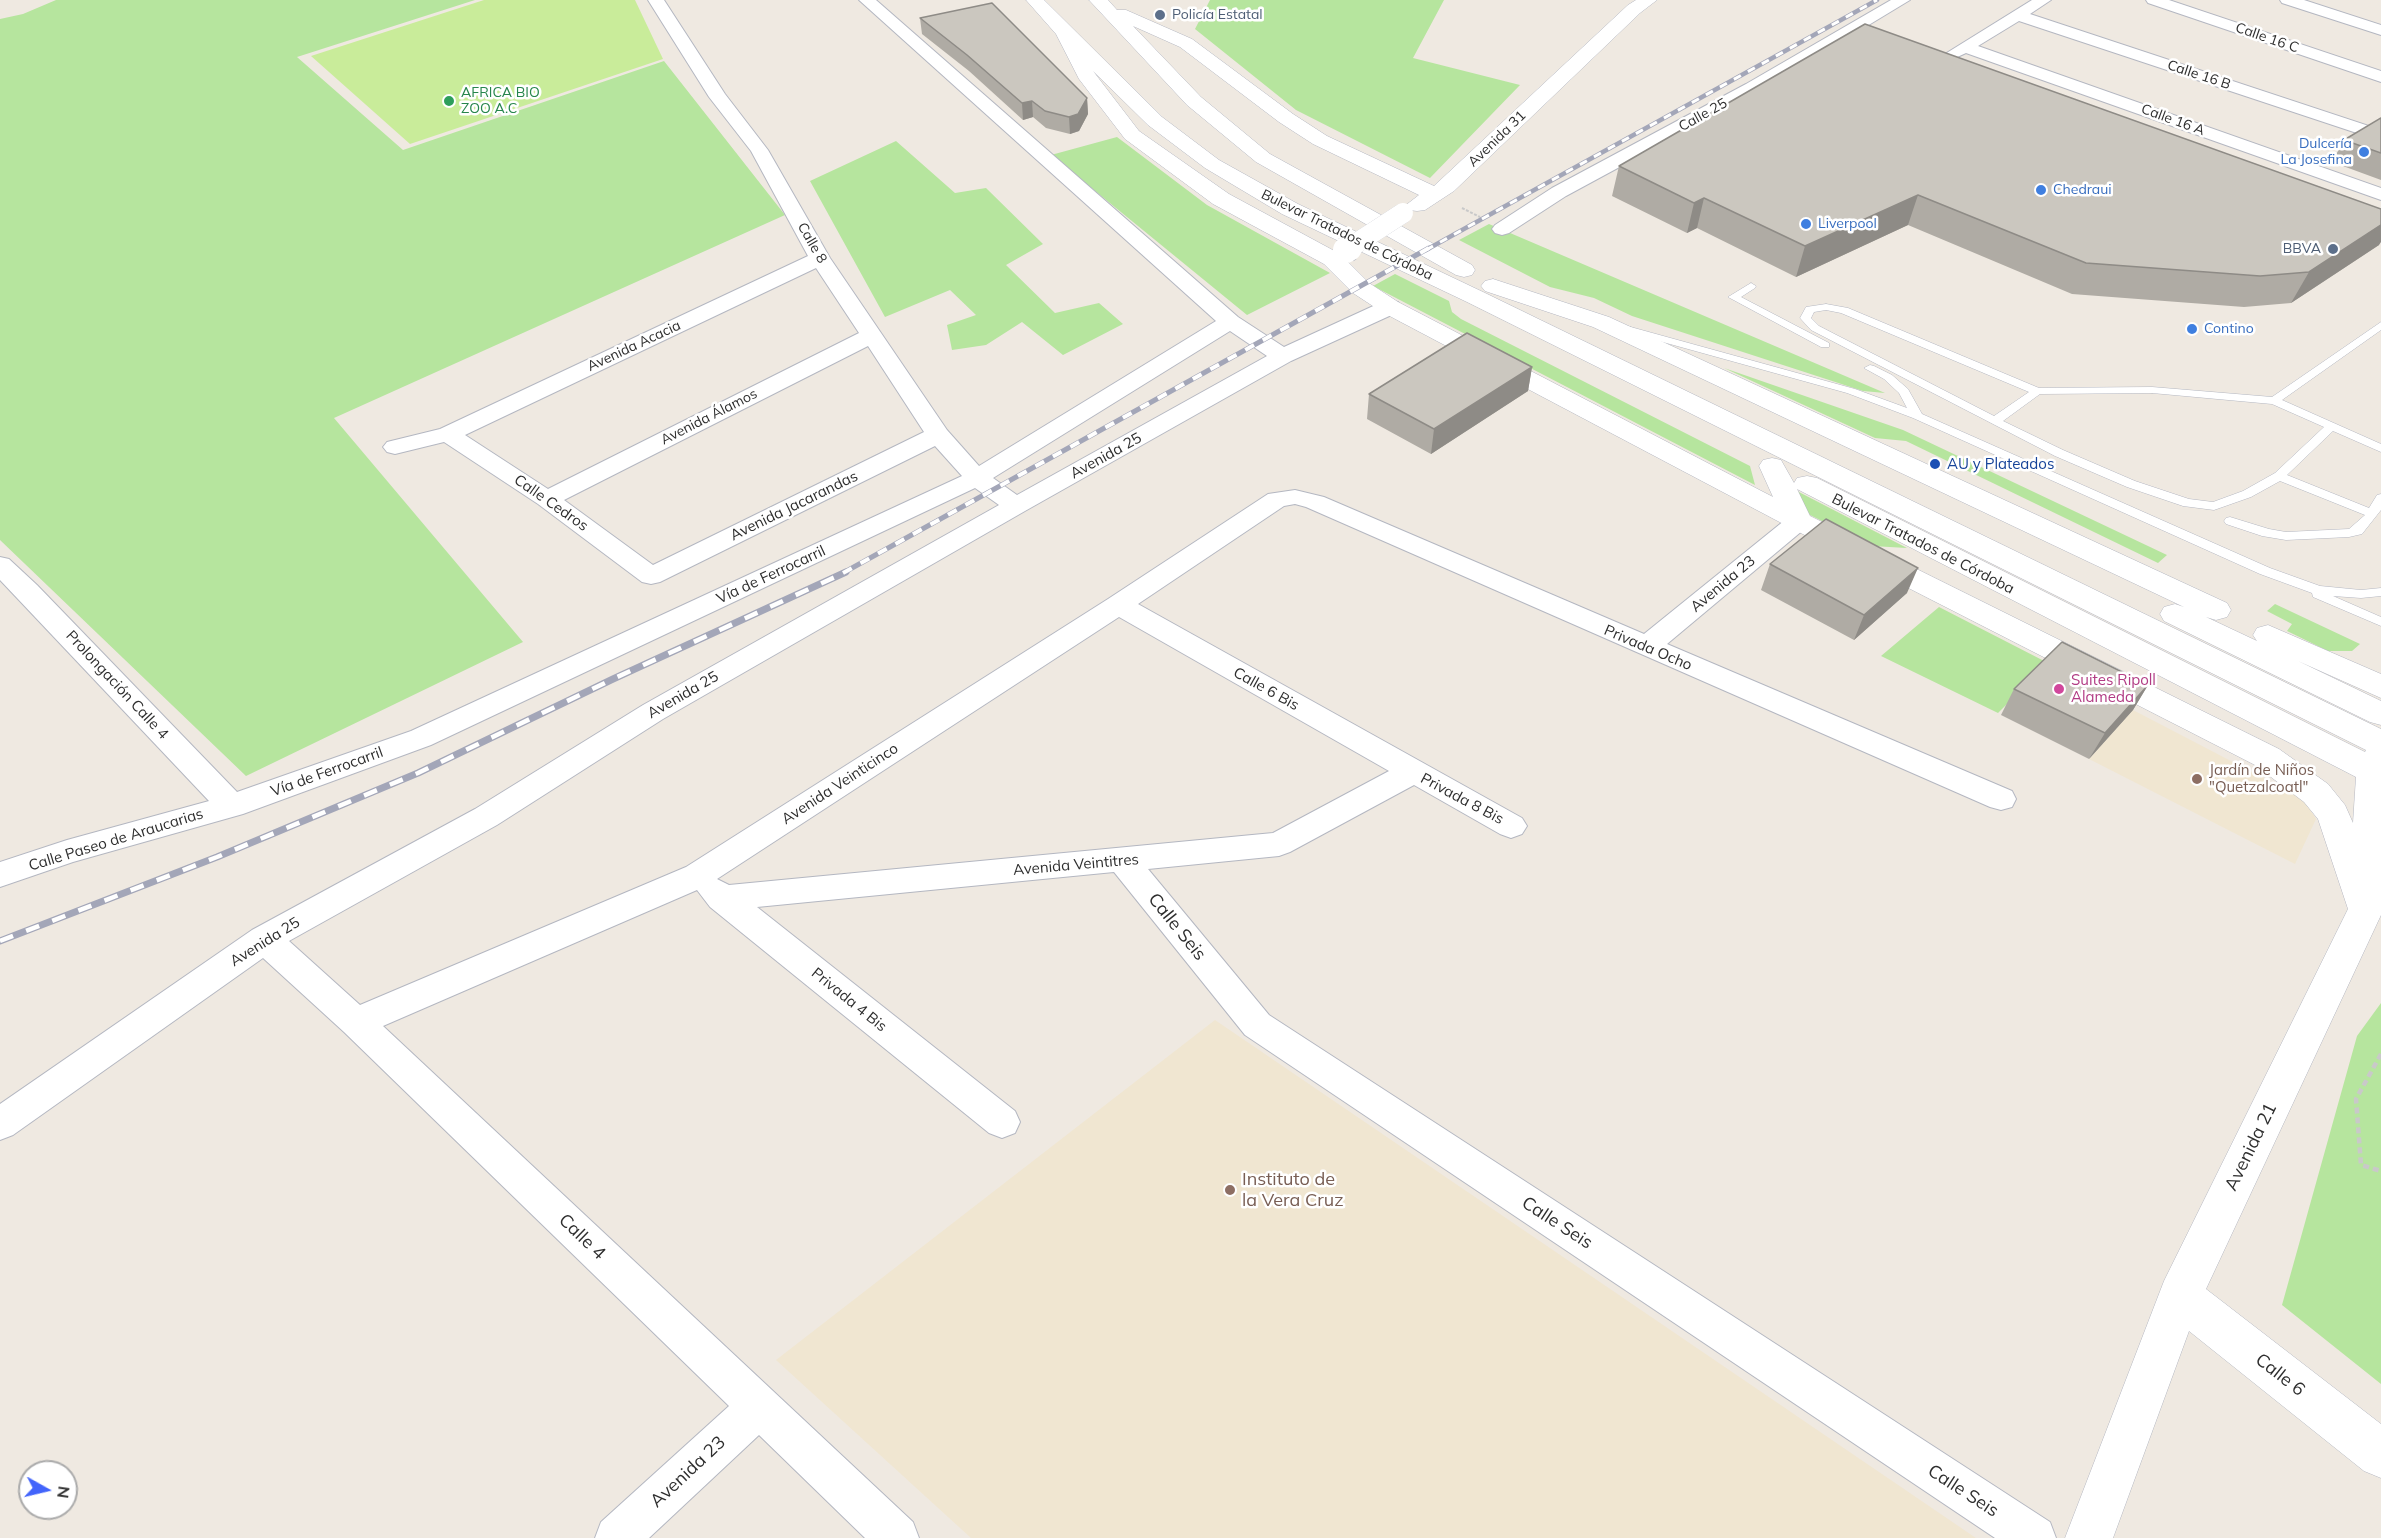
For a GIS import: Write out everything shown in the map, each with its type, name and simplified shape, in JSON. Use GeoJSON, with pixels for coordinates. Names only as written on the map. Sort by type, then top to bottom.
{"type":"FeatureCollection","features":[{"type":"Feature","properties":{"kind":"street","name":"Calle 8"},"geometry":{"type":"LineString","coordinates":[[656,0],[718,98],[759,150],[820,258],[938,435],[977,478],[1016,506]]}},
{"type":"Feature","properties":{"kind":"street"},"geometry":{"type":"LineString","coordinates":[[867,0],[1230,322],[1283,356]]}},
{"type":"Feature","properties":{"kind":"street","name":"Bulevar Tratados de Córdoba"},"geometry":{"type":"LineString","coordinates":[[1035,0],[1064,32],[1155,121],[1212,164],[1290,209],[1484,291],[2191,635],[2381,714]]}},
{"type":"Feature","properties":{"kind":"street","name":"Avenida 31"},"geometry":{"type":"LineString","coordinates":[[1339,255],[1447,187],[1634,9],[1648,0]]}},
{"type":"Feature","properties":{"kind":"street","name":"Calle 25"},"geometry":{"type":"LineString","coordinates":[[1502,229],[1559,192],[1743,93],[1902,0]]}},
{"type":"Feature","properties":{"kind":"street"},"geometry":{"type":"LineString","coordinates":[[1940,63],[2043,0]]}},
{"type":"Feature","properties":{"kind":"street","name":"Calle 16 C"},"geometry":{"type":"LineString","coordinates":[[2154,0],[2381,77]]}},
{"type":"Feature","properties":{"kind":"street"},"geometry":{"type":"LineString","coordinates":[[2288,0],[2381,30]]}},
{"type":"Feature","properties":{"kind":"street"},"geometry":{"type":"LineString","coordinates":[[1102,4],[1186,43],[1286,118],[1320,140],[1435,194]]}},
{"type":"Feature","properties":{"kind":"street","name":"Bulevar Tratados de Córdoba"},"geometry":{"type":"LineString","coordinates":[[1102,4],[1194,101],[1263,158],[1484,291],[1601,322],[2381,687]]}},
{"type":"Feature","properties":{"kind":"street","name":"Calle 16 B"},"geometry":{"type":"LineString","coordinates":[[2017,15],[2381,136]]}},
{"type":"Feature","properties":{"kind":"street"},"geometry":{"type":"LineString","coordinates":[[1064,32],[1088,79],[1132,135],[1221,199],[1339,255],[1360,288],[1390,307],[1799,520],[2267,757],[2316,793],[2333,814],[2376,899]]}},
{"type":"Feature","properties":{"kind":"street","name":"Calle 16 A"},"geometry":{"type":"LineString","coordinates":[[1965,46],[2381,194]]}},
{"type":"Feature","properties":{"kind":"street","name":"Avenida Acacia"},"geometry":{"type":"LineString","coordinates":[[395,447],[448,434],[820,258]]}},
{"type":"Feature","properties":{"kind":"street","name":"Bulevar Tratados de Córdoba"},"geometry":{"type":"LineString","coordinates":[[1484,291],[1529,342],[1953,560],[2379,760]]}},
{"type":"Feature","properties":{"kind":"street","name":"Avenida 25"},"geometry":{"type":"LineString","coordinates":[[0,1124],[264,939],[486,817],[653,712],[1283,356],[1390,307]]}},
{"type":"Feature","properties":{"kind":"street","name":"Vía de Ferrocarril"},"geometry":{"type":"LineString","coordinates":[[231,806],[421,738],[977,478],[1230,322]]}},
{"type":"Feature","properties":{"kind":"street","name":"Avenida Álamos"},"geometry":{"type":"LineString","coordinates":[[547,499],[870,336]]}},
{"type":"Feature","properties":{"kind":"street","name":"Calle Cedros"},"geometry":{"type":"LineString","coordinates":[[448,434],[547,499],[651,576]]}},
{"type":"Feature","properties":{"kind":"street","name":"Avenida Jacarandas"},"geometry":{"type":"LineString","coordinates":[[651,576],[938,435]]}},
{"type":"Feature","properties":{"kind":"street"},"geometry":{"type":"LineString","coordinates":[[1772,466],[1799,520]]}},
{"type":"Feature","properties":{"kind":"street","name":"Avenida Veinticinco"},"geometry":{"type":"LineString","coordinates":[[356,1022],[709,887],[1118,605],[1277,499],[1295,497]]}},
{"type":"Feature","properties":{"kind":"street","name":"Privada Ocho"},"geometry":{"type":"LineString","coordinates":[[1295,497],[1315,502],[2001,799]]}},
{"type":"Feature","properties":{"kind":"street","name":"Avenida 23"},"geometry":{"type":"LineString","coordinates":[[1646,647],[1799,520]]}},
{"type":"Feature","properties":{"kind":"street"},"geometry":{"type":"LineString","coordinates":[[1889,566],[1953,560]]}},
{"type":"Feature","properties":{"kind":"street","name":"Prolongación Calle 4"},"geometry":{"type":"LineString","coordinates":[[0,565],[28,591],[231,806]]}},
{"type":"Feature","properties":{"kind":"street","name":"Calle 6 Bis"},"geometry":{"type":"LineString","coordinates":[[1118,605],[1413,772]]}},
{"type":"Feature","properties":{"kind":"street","name":"Bulevar Tratados de Córdoba"},"geometry":{"type":"LineString","coordinates":[[2191,635],[2379,760]]}},
{"type":"Feature","properties":{"kind":"street","name":"Avenida 21"},"geometry":{"type":"LineString","coordinates":[[2089,1538],[2180,1296],[2376,899],[2379,760]]}},
{"type":"Feature","properties":{"kind":"street","name":"Privada 8 Bis"},"geometry":{"type":"LineString","coordinates":[[1413,772],[1511,826]]}},
{"type":"Feature","properties":{"kind":"street","name":"Avenida Veintitres"},"geometry":{"type":"LineString","coordinates":[[709,887],[1123,861],[1279,844],[1413,772]]}},
{"type":"Feature","properties":{"kind":"street","name":"Calle Paseo de Araucarias"},"geometry":{"type":"LineString","coordinates":[[0,876],[68,852],[231,806]]}},
{"type":"Feature","properties":{"kind":"street","name":"Calle Seis"},"geometry":{"type":"LineString","coordinates":[[1123,861],[1257,1025],[2034,1538]]}},
{"type":"Feature","properties":{"kind":"street","name":"Privada 4 Bis"},"geometry":{"type":"LineString","coordinates":[[709,887],[1002,1122]]}},
{"type":"Feature","properties":{"kind":"street","name":"Calle 4"},"geometry":{"type":"LineString","coordinates":[[264,939],[356,1022],[897,1538]]}},
{"type":"Feature","properties":{"kind":"street","name":"Calle 6"},"geometry":{"type":"LineString","coordinates":[[2180,1296],[2381,1454]]}},
{"type":"Feature","properties":{"kind":"street","name":"Avenida 23"},"geometry":{"type":"LineString","coordinates":[[617,1538],[759,1407]]}},
{"type":"Feature","properties":{"kind":"lane"},"geometry":{"type":"LineString","coordinates":[[1751,286],[1732,297],[1888,377],[1904,391],[1917,416]]}},
{"type":"Feature","properties":{"kind":"lane"},"geometry":{"type":"LineString","coordinates":[[2331,427],[2278,476],[2247,494],[2214,506],[2187,503],[2131,484],[1995,421],[1815,328],[1805,318],[1810,309],[1826,306],[1844,310],[2037,392],[2152,390],[2274,401],[2381,448]]}},
{"type":"Feature","properties":{"kind":"lane"},"geometry":{"type":"LineString","coordinates":[[1601,322],[1851,391],[1917,416],[2381,622]]}},
{"type":"Feature","properties":{"kind":"lane"},"geometry":{"type":"LineString","coordinates":[[2274,401],[2381,325]]}},
{"type":"Feature","properties":{"kind":"lane"},"geometry":{"type":"LineString","coordinates":[[1995,421],[2037,392]]}},
{"type":"Feature","properties":{"kind":"lane"},"geometry":{"type":"LineString","coordinates":[[2278,476],[2349,506],[2373,513]]}},
{"type":"Feature","properties":{"kind":"lane"},"geometry":{"type":"LineString","coordinates":[[2230,521],[2286,536],[2357,531],[2373,513],[2381,498]]}},
{"type":"Feature","properties":{"kind":"lane"},"geometry":{"type":"LineString","coordinates":[[2265,571],[2318,590],[2361,594],[2381,592]]}},
{"type":"Feature","properties":{"kind":"path"},"geometry":{"type":"LineString","coordinates":[[1435,194],[1502,229]]}},
{"type":"Feature","properties":{"kind":"path"},"geometry":{"type":"LineString","coordinates":[[2381,1054],[2356,1099],[2361,1165],[2381,1171]]}},
{"type":"Feature","properties":{"kind":"shaded area","name":"Jardín de Niños \"Quetzalcoatl\""},"geometry":{"type":"Polygon","coordinates":[[[2133,710],[2304,799],[2316,819],[2295,864],[2089,759],[2133,710]]]}},
{"type":"Feature","properties":{"kind":"shaded area","name":"Instituto de la Vera Cruz"},"geometry":{"type":"Polygon","coordinates":[[[1215,1020],[1976,1538],[971,1538],[776,1360],[1215,1020]]]}},
{"type":"Feature","properties":{"kind":"green space"},"geometry":{"type":"Polygon","coordinates":[[[56,0],[475,0],[297,57],[403,150],[664,61],[785,215],[334,418],[523,642],[246,776],[0,540],[0,19],[23,14],[56,0]]]}},
{"type":"Feature","properties":{"kind":"green space","name":"AFRICA BIO ZOO A.C"},"geometry":{"type":"Polygon","coordinates":[[[484,0],[635,0],[663,59],[410,144],[311,56],[484,0]]]}},
{"type":"Feature","properties":{"kind":"green space"},"geometry":{"type":"Polygon","coordinates":[[[1210,0],[1444,0],[1413,58],[1520,85],[1430,178],[1296,110],[1195,29],[1210,0]]]}},
{"type":"Feature","properties":{"kind":"green space"},"geometry":{"type":"Polygon","coordinates":[[[1117,137],[1207,205],[1330,273],[1247,315],[1051,155],[1117,137]]]}},
{"type":"Feature","properties":{"kind":"green space"},"geometry":{"type":"Polygon","coordinates":[[[896,141],[955,193],[986,188],[1043,244],[1006,265],[1055,313],[1099,303],[1123,324],[1063,355],[1022,322],[986,345],[952,350],[947,325],[976,315],[950,290],[885,317],[810,181],[896,141]]]}},
{"type":"Feature","properties":{"kind":"green space"},"geometry":{"type":"Polygon","coordinates":[[[1489,224],[1885,393],[1863,391],[1632,316],[1594,298],[1550,287],[1459,240],[1489,224]]]}},
{"type":"Feature","properties":{"kind":"green space"},"geometry":{"type":"Polygon","coordinates":[[[1395,274],[1449,301],[1452,312],[1461,319],[1750,466],[1755,485],[1373,286],[1395,274]]]}},
{"type":"Feature","properties":{"kind":"green space"},"geometry":{"type":"Polygon","coordinates":[[[1724,368],[1903,430],[2167,555],[2158,563],[1906,441],[1875,438],[1724,368]]]}},
{"type":"Feature","properties":{"kind":"green space"},"geometry":{"type":"Polygon","coordinates":[[[1795,490],[1907,548],[1872,546],[1806,513],[1795,490]]]}},
{"type":"Feature","properties":{"kind":"green space"},"geometry":{"type":"Polygon","coordinates":[[[2275,604],[2360,644],[2352,651],[2328,651],[2287,631],[2292,624],[2267,611],[2275,604]]]}},
{"type":"Feature","properties":{"kind":"green space"},"geometry":{"type":"Polygon","coordinates":[[[1939,607],[2048,663],[1998,713],[1881,656],[1939,607]]]}},
{"type":"Feature","properties":{"kind":"green space"},"geometry":{"type":"Polygon","coordinates":[[[2381,1003],[2381,1384],[2282,1305],[2357,1036],[2381,1003]]]}},
{"type":"Feature","properties":{"kind":"building"},"geometry":{"type":"Polygon","coordinates":[[[992,3],[1087,98],[1078,114],[1069,117],[1045,111],[1032,101],[1022,103],[920,18],[992,3]]]}},
{"type":"Feature","properties":{"kind":"building"},"geometry":{"type":"Polygon","coordinates":[[[1865,24],[2381,209],[2381,225],[2309,272],[2260,276],[2086,263],[1918,195],[1805,246],[1704,198],[1694,203],[1619,166],[1865,24]]]}},
{"type":"Feature","properties":{"kind":"building"},"geometry":{"type":"Polygon","coordinates":[[[2381,118],[2381,153],[2344,140],[2381,118]]]}},
{"type":"Feature","properties":{"kind":"building"},"geometry":{"type":"Polygon","coordinates":[[[1467,333],[1532,367],[1434,429],[1369,394],[1467,333]]]}},
{"type":"Feature","properties":{"kind":"building"},"geometry":{"type":"Polygon","coordinates":[[[1826,519],[1918,568],[1864,615],[1770,564],[1826,519]]]}},
{"type":"Feature","properties":{"kind":"building"},"geometry":{"type":"Polygon","coordinates":[[[2062,642],[2148,685],[2105,733],[2014,689],[2062,642]]]}},
{"type":"Feature","properties":{"kind":"railway"},"geometry":{"type":"LineString","coordinates":[[1426,250],[1877,0]]}},
{"type":"Feature","properties":{"kind":"railway"},"geometry":{"type":"LineString","coordinates":[[843,573],[1429,248]]}},
{"type":"Feature","properties":{"kind":"railway"},"geometry":{"type":"LineString","coordinates":[[0,941],[217,857],[418,773],[613,679],[846,572]]}},
{"type":"Feature","properties":{"kind":"place","name":"Policía Estatal"},"geometry":{"type":"Point","coordinates":[1160,15]}},
{"type":"Feature","properties":{"kind":"place","name":"AFRICA BIO ZOO A.C"},"geometry":{"type":"Point","coordinates":[449,101]}},
{"type":"Feature","properties":{"kind":"place","name":"Dulcería La Josefina"},"geometry":{"type":"Point","coordinates":[2364,152]}},
{"type":"Feature","properties":{"kind":"place","name":"Chedraui"},"geometry":{"type":"Point","coordinates":[2041,190]}},
{"type":"Feature","properties":{"kind":"place","name":"Liverpool"},"geometry":{"type":"Point","coordinates":[1806,224]}},
{"type":"Feature","properties":{"kind":"place","name":"BBVA"},"geometry":{"type":"Point","coordinates":[2333,249]}},
{"type":"Feature","properties":{"kind":"place","name":"Contino"},"geometry":{"type":"Point","coordinates":[2192,329]}},
{"type":"Feature","properties":{"kind":"place","name":"AU y Plateados"},"geometry":{"type":"Point","coordinates":[1935,464]}},
{"type":"Feature","properties":{"kind":"place","name":"Suites Ripoll Alameda"},"geometry":{"type":"Point","coordinates":[2059,689]}},
{"type":"Feature","properties":{"kind":"place","name":"Jardín de Niños \"Quetzalcoatl\""},"geometry":{"type":"Point","coordinates":[2197,779]}},
{"type":"Feature","properties":{"kind":"place","name":"Instituto de la Vera Cruz"},"geometry":{"type":"Point","coordinates":[1230,1190]}}]}
